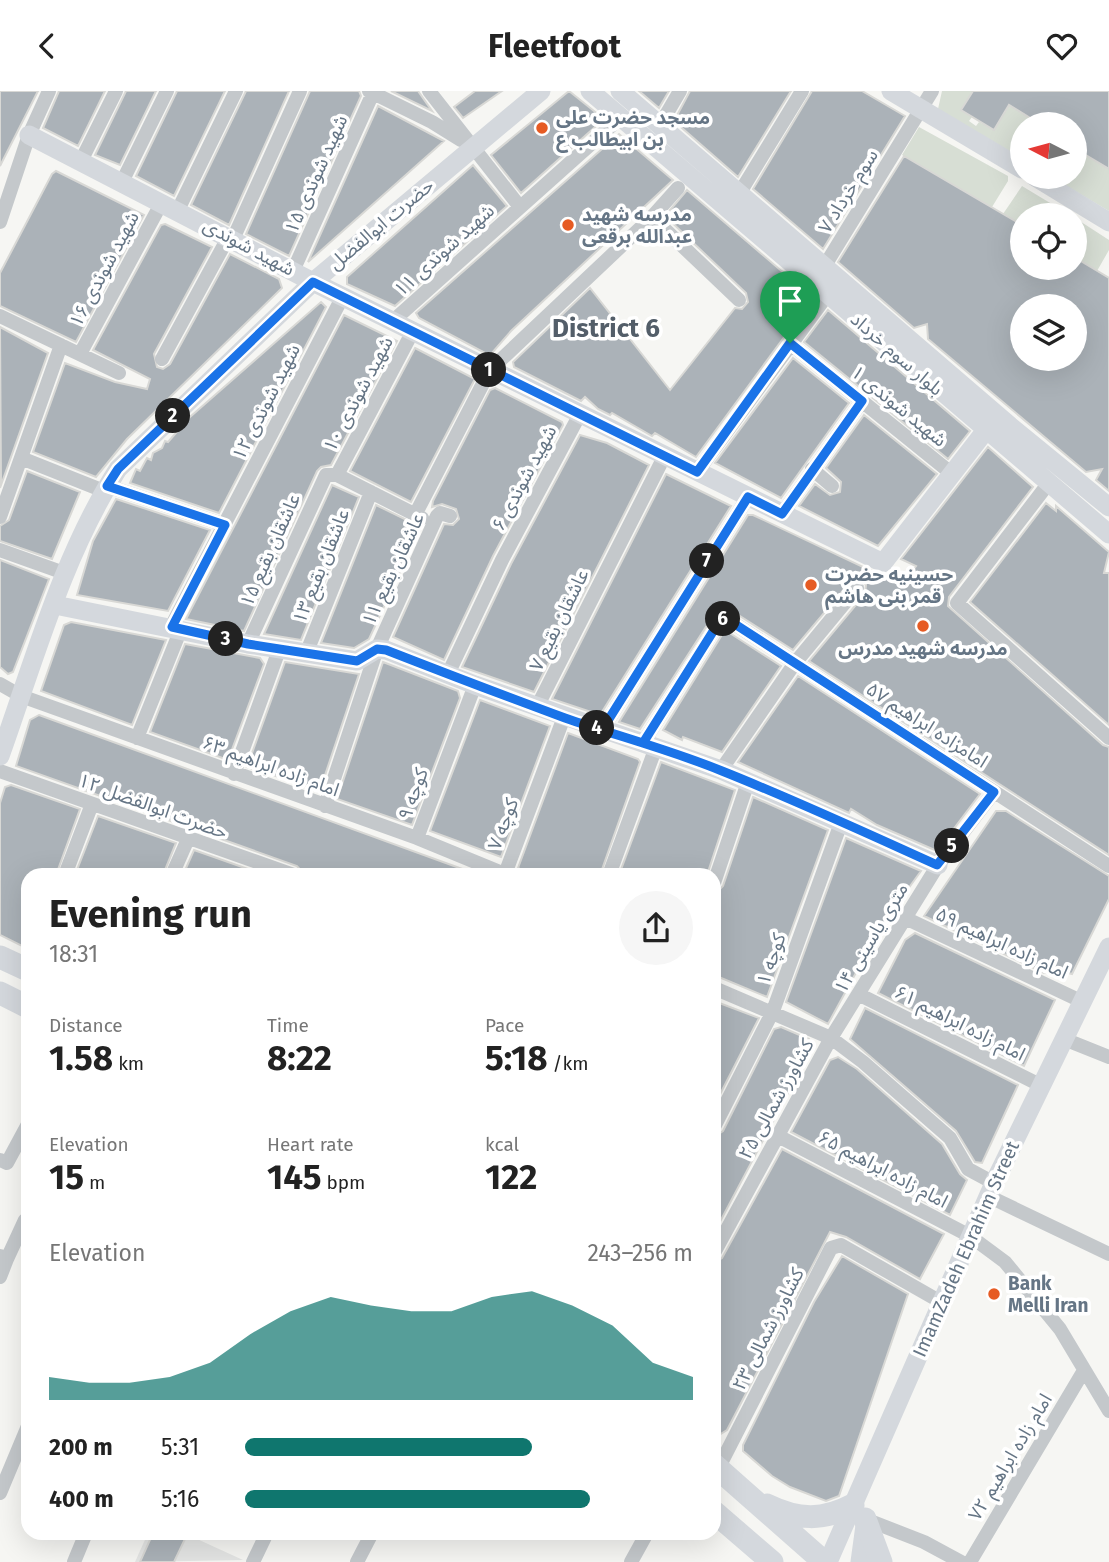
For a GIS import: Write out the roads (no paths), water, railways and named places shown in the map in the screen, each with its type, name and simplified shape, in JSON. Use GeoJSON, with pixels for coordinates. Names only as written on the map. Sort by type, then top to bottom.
{"type":"FeatureCollection","features":[{"type":"Feature","properties":{"kind":"main road"},"geometry":{"type":"LineString","coordinates":[[0,957],[21,967]]}},
{"type":"Feature","properties":{"kind":"main road"},"geometry":{"type":"LineString","coordinates":[[0,993],[21,1004]]}},
{"type":"Feature","properties":{"kind":"main road"},"geometry":{"type":"LineString","coordinates":[[721,1472],[826,1562]]}},
{"type":"Feature","properties":{"kind":"main road"},"geometry":{"type":"LineString","coordinates":[[745,1494],[784,1513],[799,1517],[819,1518],[860,1512],[881,1562]]}},
{"type":"Feature","properties":{"kind":"main road"},"geometry":{"type":"LineString","coordinates":[[721,1518],[768,1560]]}},
{"type":"Feature","properties":{"kind":"street"},"geometry":{"type":"LineString","coordinates":[[0,222],[29,135],[49,91]]}},
{"type":"Feature","properties":{"kind":"street"},"geometry":{"type":"LineString","coordinates":[[81,161],[116,91]]}},
{"type":"Feature","properties":{"kind":"street"},"geometry":{"type":"LineString","coordinates":[[122,182],[167,91]]}},
{"type":"Feature","properties":{"kind":"street","name":"شهید شوندی ۱۶"},"geometry":{"type":"LineString","coordinates":[[80,355],[236,91]]}},
{"type":"Feature","properties":{"kind":"street"},"geometry":{"type":"LineString","coordinates":[[162,359],[231,238],[300,91]]}},
{"type":"Feature","properties":{"kind":"street"},"geometry":{"type":"LineString","coordinates":[[429,91],[520,207]]}},
{"type":"Feature","properties":{"kind":"street","name":"حضرت ابوالفضل"},"geometry":{"type":"LineString","coordinates":[[0,756],[67,574],[106,488],[118,469],[313,282],[541,91]]}},
{"type":"Feature","properties":{"kind":"street","name":"بلوار سوم خرداد"},"geometry":{"type":"LineString","coordinates":[[590,91],[1048,485],[1109,534]]}},
{"type":"Feature","properties":{"kind":"street","name":"بلوار سوم خرداد"},"geometry":{"type":"LineString","coordinates":[[620,91],[1109,507]]}},
{"type":"Feature","properties":{"kind":"street"},"geometry":{"type":"LineString","coordinates":[[660,125],[680,91]]}},
{"type":"Feature","properties":{"kind":"street"},"geometry":{"type":"LineString","coordinates":[[739,194],[802,91]]}},
{"type":"Feature","properties":{"kind":"street"},"geometry":{"type":"LineString","coordinates":[[891,91],[1010,162]]}},
{"type":"Feature","properties":{"kind":"street","name":"سوم خرداد ۷"},"geometry":{"type":"LineString","coordinates":[[824,267],[932,91]]}},
{"type":"Feature","properties":{"kind":"street"},"geometry":{"type":"LineString","coordinates":[[371,92],[432,122],[471,147]]}},
{"type":"Feature","properties":{"kind":"street","name":"شهید شوندی ۱۵"},"geometry":{"type":"LineString","coordinates":[[293,271],[371,92]]}},
{"type":"Feature","properties":{"kind":"street"},"geometry":{"type":"LineString","coordinates":[[432,122],[445,111]]}},
{"type":"Feature","properties":{"kind":"street","name":"شهید شوندی ۱۱"},"geometry":{"type":"LineString","coordinates":[[394,320],[620,118]]}},
{"type":"Feature","properties":{"kind":"street","name":"شهید شوندی"},"geometry":{"type":"LineString","coordinates":[[29,135],[313,282],[883,563],[951,473]]}},
{"type":"Feature","properties":{"kind":"street"},"geometry":{"type":"LineString","coordinates":[[0,171],[14,179]]}},
{"type":"Feature","properties":{"kind":"street"},"geometry":{"type":"LineString","coordinates":[[415,515],[490,370],[583,279],[652,217],[678,188]]}},
{"type":"Feature","properties":{"kind":"street"},"geometry":{"type":"LineString","coordinates":[[1055,189],[1109,222]]}},
{"type":"Feature","properties":{"kind":"street"},"geometry":{"type":"LineString","coordinates":[[652,217],[739,300]]}},
{"type":"Feature","properties":{"kind":"street"},"geometry":{"type":"LineString","coordinates":[[697,472],[828,294]]}},
{"type":"Feature","properties":{"kind":"street","name":"شهید شوندی ۱۲"},"geometry":{"type":"LineString","coordinates":[[137,738],[159,683],[176,628],[225,525],[342,296]]}},
{"type":"Feature","properties":{"kind":"street"},"geometry":{"type":"LineString","coordinates":[[0,316],[119,373]]}},
{"type":"Feature","properties":{"kind":"street","name":"شهید شوندی ۱۰"},"geometry":{"type":"LineString","coordinates":[[333,474],[413,331]]}},
{"type":"Feature","properties":{"kind":"street","name":"شهید شوندی ۱"},"geometry":{"type":"LineString","coordinates":[[790,343],[951,473]]}},
{"type":"Feature","properties":{"kind":"street"},"geometry":{"type":"LineString","coordinates":[[0,516],[61,345]]}},
{"type":"Feature","properties":{"kind":"street"},"geometry":{"type":"LineString","coordinates":[[782,514],[862,401]]}},
{"type":"Feature","properties":{"kind":"street","name":"شهید شوندی ۶"},"geometry":{"type":"LineString","coordinates":[[448,674],[502,560],[580,414]]}},
{"type":"Feature","properties":{"kind":"street"},"geometry":{"type":"LineString","coordinates":[[951,473],[986,430]]}},
{"type":"Feature","properties":{"kind":"street","name":"عاشقان بقیع ۷"},"geometry":{"type":"LineString","coordinates":[[537,707],[664,457]]}},
{"type":"Feature","properties":{"kind":"street"},"geometry":{"type":"LineString","coordinates":[[22,458],[106,488],[225,525]]}},
{"type":"Feature","properties":{"kind":"street"},"geometry":{"type":"LineString","coordinates":[[812,469],[832,486]]}},
{"type":"Feature","properties":{"kind":"street"},"geometry":{"type":"LineString","coordinates":[[333,474],[433,524]]}},
{"type":"Feature","properties":{"kind":"street","name":"عاشقان بقیع ۱۵"},"geometry":{"type":"LineString","coordinates":[[248,644],[323,480],[333,474]]}},
{"type":"Feature","properties":{"kind":"street"},"geometry":{"type":"LineString","coordinates":[[1048,485],[957,603],[1109,738]]}},
{"type":"Feature","properties":{"kind":"street","name":"عاشقان بقیع ۱۳"},"geometry":{"type":"LineString","coordinates":[[306,654],[371,492]]}},
{"type":"Feature","properties":{"kind":"street"},"geometry":{"type":"LineString","coordinates":[[602,730],[748,497]]}},
{"type":"Feature","properties":{"kind":"street","name":"عاشقان بقیع ۱۱"},"geometry":{"type":"LineString","coordinates":[[325,806],[377,649],[433,524],[440,513],[450,516]]}},
{"type":"Feature","properties":{"kind":"street"},"geometry":{"type":"LineString","coordinates":[[0,549],[67,574]]}},
{"type":"Feature","properties":{"kind":"street"},"geometry":{"type":"LineString","coordinates":[[720,770],[795,663],[857,588]]}},
{"type":"Feature","properties":{"kind":"street"},"geometry":{"type":"LineString","coordinates":[[55,605],[279,650],[357,661],[377,649],[386,650],[564,717],[720,770],[937,865]]}},
{"type":"Feature","properties":{"kind":"street","name":"امامزاده ابراهیم ۵۷"},"geometry":{"type":"LineString","coordinates":[[650,745],[723,619],[1109,866]]}},
{"type":"Feature","properties":{"kind":"street"},"geometry":{"type":"LineString","coordinates":[[234,774],[279,650]]}},
{"type":"Feature","properties":{"kind":"street","name":"امام زاده ابراهیم ۶۳"},"geometry":{"type":"LineString","coordinates":[[0,684],[21,696],[417,838],[488,868]]}},
{"type":"Feature","properties":{"kind":"street","name":"کوچه ۹"},"geometry":{"type":"LineString","coordinates":[[417,838],[475,685]]}},
{"type":"Feature","properties":{"kind":"street","name":"کوچه ۷"},"geometry":{"type":"LineString","coordinates":[[502,868],[564,717]]}},
{"type":"Feature","properties":{"kind":"street"},"geometry":{"type":"LineString","coordinates":[[612,868],[633,810],[650,745]]}},
{"type":"Feature","properties":{"kind":"street","name":"حضرت ابوالفضل ۱۲"},"geometry":{"type":"LineString","coordinates":[[0,771],[265,868]]}},
{"type":"Feature","properties":{"kind":"street"},"geometry":{"type":"LineString","coordinates":[[719,868],[748,782]]}},
{"type":"Feature","properties":{"kind":"street","name":"۱۴ متری یاسینی"},"geometry":{"type":"LineString","coordinates":[[831,1038],[860,995],[937,865],[994,792]]}},
{"type":"Feature","properties":{"kind":"street"},"geometry":{"type":"LineString","coordinates":[[68,868],[92,804]]}},
{"type":"Feature","properties":{"kind":"street","name":"کوچه ۱"},"geometry":{"type":"LineString","coordinates":[[721,1113],[773,1011],[841,823]]}},
{"type":"Feature","properties":{"kind":"street"},"geometry":{"type":"LineString","coordinates":[[175,868],[188,839]]}},
{"type":"Feature","properties":{"kind":"street","name":"امام زاده ابراهیم ۵۹"},"geometry":{"type":"LineString","coordinates":[[905,918],[1083,1002]]}},
{"type":"Feature","properties":{"kind":"street","name":"ImamZadeh Ebrahim Street"},"geometry":{"type":"LineString","coordinates":[[860,1562],[860,1512],[869,1470],[991,1189],[1109,947]]}},
{"type":"Feature","properties":{"kind":"street"},"geometry":{"type":"LineString","coordinates":[[721,991],[831,1038],[863,1062],[950,1138],[968,1169],[991,1189],[1109,1254]]}},
{"type":"Feature","properties":{"kind":"street","name":"امام زاده ابراهیم ۶۱"},"geometry":{"type":"LineString","coordinates":[[860,995],[1042,1086]]}},
{"type":"Feature","properties":{"kind":"street","name":"کشاورز شمالی ۲۵"},"geometry":{"type":"LineString","coordinates":[[721,1240],[831,1038]]}},
{"type":"Feature","properties":{"kind":"street"},"geometry":{"type":"LineString","coordinates":[[1064,1039],[1109,1056]]}},
{"type":"Feature","properties":{"kind":"street"},"geometry":{"type":"LineString","coordinates":[[3,1161],[21,1134]]}},
{"type":"Feature","properties":{"kind":"street","name":"امام زاده ابراهیم ۶۵"},"geometry":{"type":"LineString","coordinates":[[778,1136],[970,1236],[1005,1262],[1060,1329],[1083,1372],[1109,1411]]}},
{"type":"Feature","properties":{"kind":"street"},"geometry":{"type":"LineString","coordinates":[[0,1277],[4,1258],[21,1227]]}},
{"type":"Feature","properties":{"kind":"street","name":"کشاورز شمالی ۲۳"},"geometry":{"type":"LineString","coordinates":[[721,1457],[831,1248],[841,1245],[941,1302]]}},
{"type":"Feature","properties":{"kind":"street","name":"امام زاده ابراهیم ۷۲"},"geometry":{"type":"LineString","coordinates":[[970,1562],[1083,1372]]}},
{"type":"Feature","properties":{"kind":"street"},"geometry":{"type":"LineString","coordinates":[[0,1493],[21,1443]]}},
{"type":"Feature","properties":{"kind":"street"},"geometry":{"type":"LineString","coordinates":[[826,1562],[860,1512],[961,1562]]}},
{"type":"Feature","properties":{"kind":"street"},"geometry":{"type":"LineString","coordinates":[[74,1562],[83,1540]]}},
{"type":"Feature","properties":{"kind":"street"},"geometry":{"type":"LineString","coordinates":[[253,1562],[264,1540]]}},
{"type":"Feature","properties":{"kind":"street"},"geometry":{"type":"LineString","coordinates":[[357,1562],[368,1540]]}},
{"type":"Feature","properties":{"kind":"street"},"geometry":{"type":"LineString","coordinates":[[631,1562],[642,1540]]}},
{"type":"Feature","properties":{"kind":"place","name":"مسجد حضرت علی بن ابیطالب ع"},"geometry":{"type":"Point","coordinates":[542,128]}},
{"type":"Feature","properties":{"kind":"place","name":"مدرسه شهید عبدالله برقعی"},"geometry":{"type":"Point","coordinates":[568,225]}},
{"type":"Feature","properties":{"kind":"place","name":"حسینیه حضرت قمر بنی هاشم"},"geometry":{"type":"Point","coordinates":[811,585]}},
{"type":"Feature","properties":{"kind":"place","name":"مدرسه شهید مدرس"},"geometry":{"type":"Point","coordinates":[923,626]}},
{"type":"Feature","properties":{"kind":"place","name":"Bank Melli Iran"},"geometry":{"type":"Point","coordinates":[994,1294]}},
{"type":"Feature","properties":{"kind":"district","name":"District 6"},"geometry":{"type":"Point","coordinates":[606,328]}}]}
